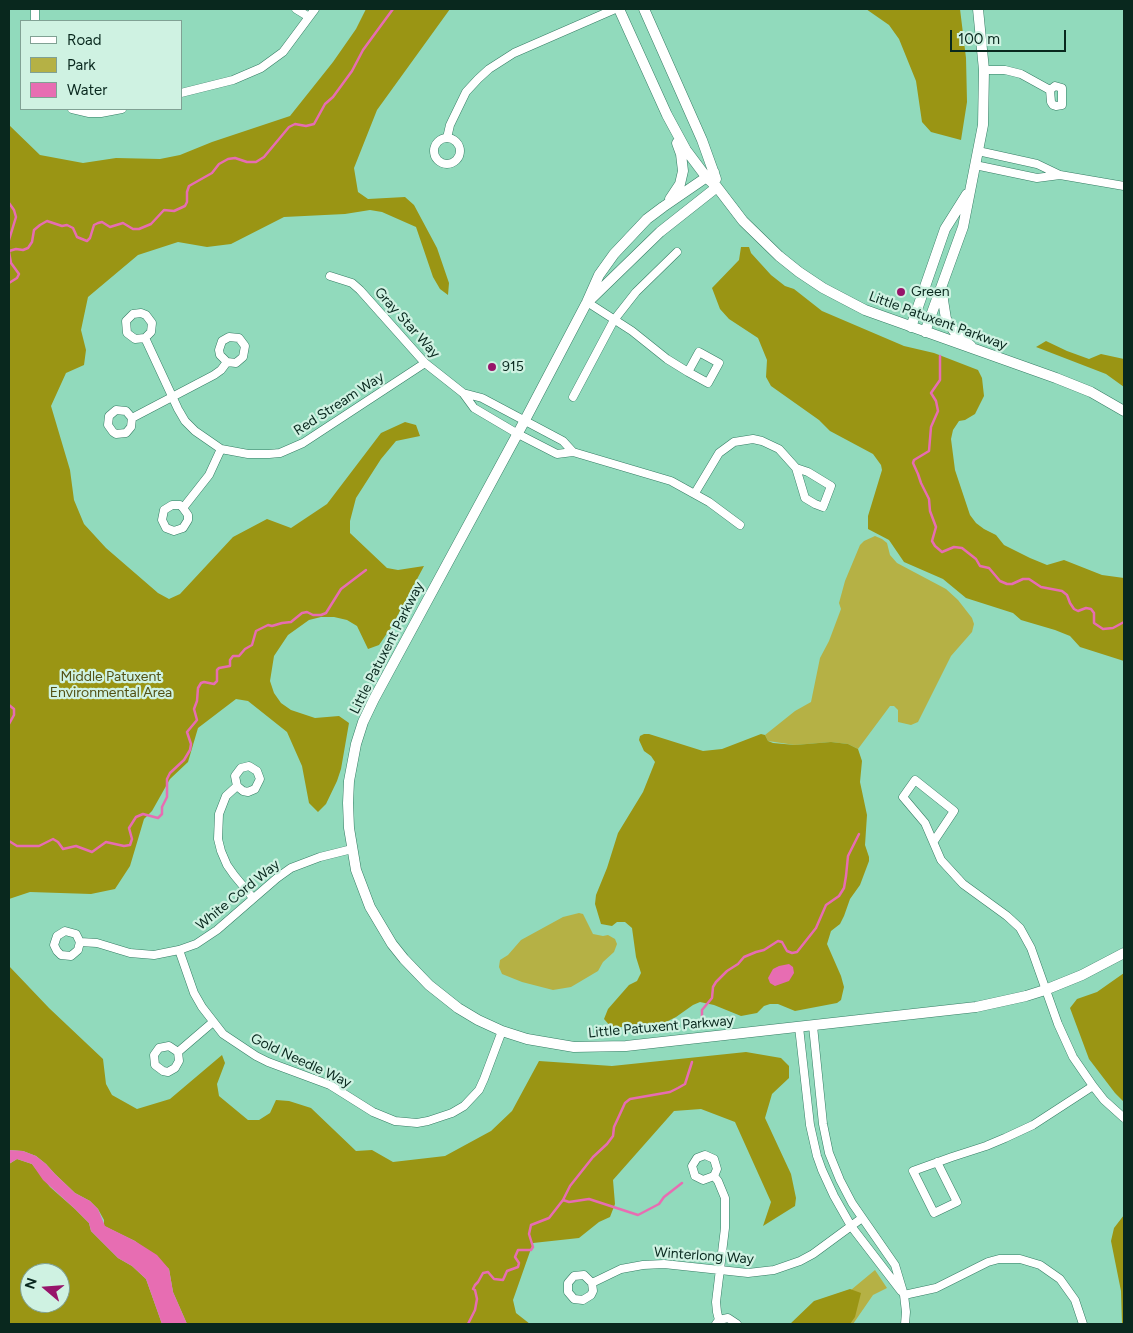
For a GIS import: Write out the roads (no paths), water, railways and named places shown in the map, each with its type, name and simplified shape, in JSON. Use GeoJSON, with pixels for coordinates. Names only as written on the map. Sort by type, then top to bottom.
{"type":"FeatureCollection","features":[{"type":"Feature","properties":{"kind":"street"},"geometry":{"type":"LineString","coordinates":[[296,9],[309,17]]}},
{"type":"Feature","properties":{"kind":"street"},"geometry":{"type":"LineString","coordinates":[[182,93],[234,80],[261,68],[282,52],[315,9]]}},
{"type":"Feature","properties":{"kind":"street"},"geometry":{"type":"LineString","coordinates":[[447,138],[450,125],[466,92],[489,69],[514,53],[615,9]]}},
{"type":"Feature","properties":{"kind":"street","name":"Little Patuxent Parkway"},"geometry":{"type":"LineString","coordinates":[[620,9],[667,115],[686,150],[711,175]]}},
{"type":"Feature","properties":{"kind":"street","name":"Little Patuxent Parkway"},"geometry":{"type":"LineString","coordinates":[[644,9],[717,188],[743,221],[779,256],[799,272],[843,300],[885,318],[1076,386],[1104,398],[1124,411]]}},
{"type":"Feature","properties":{"kind":"street"},"geometry":{"type":"LineString","coordinates":[[925,332],[963,227],[968,191],[983,126],[984,70],[978,9]]}},
{"type":"Feature","properties":{"kind":"street"},"geometry":{"type":"LineString","coordinates":[[984,70],[1013,71],[1050,90]]}},
{"type":"Feature","properties":{"kind":"street"},"geometry":{"type":"LineString","coordinates":[[75,110],[89,114],[117,110]]}},
{"type":"Feature","properties":{"kind":"street"},"geometry":{"type":"LineString","coordinates":[[663,207],[676,192],[683,171],[681,154],[667,115]]}},
{"type":"Feature","properties":{"kind":"street"},"geometry":{"type":"LineString","coordinates":[[978,151],[1037,164],[1060,175],[1124,186]]}},
{"type":"Feature","properties":{"kind":"street"},"geometry":{"type":"LineString","coordinates":[[975,165],[1038,178],[1060,175]]}},
{"type":"Feature","properties":{"kind":"street","name":"Little Patuxent Parkway"},"geometry":{"type":"LineString","coordinates":[[711,175],[663,207],[632,234],[599,275],[587,302],[518,434],[387,674],[363,722],[356,744],[349,781],[348,803],[349,828],[356,870],[370,907],[392,944],[404,959],[417,974],[443,997],[478,1020],[502,1031],[552,1045],[574,1047],[598,1048],[976,1007],[1045,990],[1082,975],[1124,953]]}},
{"type":"Feature","properties":{"kind":"street","name":"Little Patuxent Parkway"},"geometry":{"type":"LineString","coordinates":[[587,302],[660,232],[717,188]]}},
{"type":"Feature","properties":{"kind":"street"},"geometry":{"type":"LineString","coordinates":[[910,327],[945,229],[968,191]]}},
{"type":"Feature","properties":{"kind":"street"},"geometry":{"type":"LineString","coordinates":[[573,397],[614,320],[636,292],[677,252]]}},
{"type":"Feature","properties":{"kind":"street"},"geometry":{"type":"LineString","coordinates":[[948,271],[943,300],[946,319],[956,334],[976,350]]}},
{"type":"Feature","properties":{"kind":"street","name":"Gray Star Way"},"geometry":{"type":"LineString","coordinates":[[330,276],[352,283],[360,290],[425,363],[463,393],[474,408],[557,454],[573,452]]}},
{"type":"Feature","properties":{"kind":"street"},"geometry":{"type":"LineString","coordinates":[[587,302],[632,331],[688,372]]}},
{"type":"Feature","properties":{"kind":"street","name":"Red Stream Way"},"geometry":{"type":"LineString","coordinates":[[145,338],[178,409],[190,426],[206,440],[222,449],[237,453],[260,455],[293,448],[425,363]]}},
{"type":"Feature","properties":{"kind":"street"},"geometry":{"type":"LineString","coordinates":[[132,418],[214,375],[227,362]]}},
{"type":"Feature","properties":{"kind":"street","name":"Gray Star Way"},"geometry":{"type":"LineString","coordinates":[[463,393],[482,398],[525,420],[563,441],[573,452]]}},
{"type":"Feature","properties":{"kind":"street"},"geometry":{"type":"LineString","coordinates":[[694,493],[719,453],[726,446],[743,440],[753,439],[778,449],[796,468],[805,498],[823,507],[831,486],[808,472],[796,468]]}},
{"type":"Feature","properties":{"kind":"street"},"geometry":{"type":"LineString","coordinates":[[184,508],[209,475],[222,449]]}},
{"type":"Feature","properties":{"kind":"street"},"geometry":{"type":"LineString","coordinates":[[573,452],[661,477],[694,493],[725,512],[740,526]]}},
{"type":"Feature","properties":{"kind":"street"},"geometry":{"type":"LineString","coordinates":[[934,841],[954,811],[915,780],[903,797],[925,823],[941,860],[956,878],[1020,928],[1031,948],[1045,990],[1073,1057],[1104,1100],[1124,1118]]}},
{"type":"Feature","properties":{"kind":"street"},"geometry":{"type":"LineString","coordinates":[[237,786],[226,796],[222,805],[217,828],[218,839],[220,851],[227,865],[253,898]]}},
{"type":"Feature","properties":{"kind":"street","name":"White Cord Way"},"geometry":{"type":"LineString","coordinates":[[80,942],[97,943],[130,953],[142,954],[165,954],[179,950],[196,944],[217,930],[278,878],[304,862],[352,850]]}},
{"type":"Feature","properties":{"kind":"street","name":"Gold Needle Way"},"geometry":{"type":"LineString","coordinates":[[179,950],[194,993],[223,1034],[268,1062],[330,1085],[385,1118],[395,1121],[417,1122],[440,1118],[464,1106],[479,1090],[502,1031]]}},
{"type":"Feature","properties":{"kind":"street"},"geometry":{"type":"LineString","coordinates":[[178,1052],[213,1022]]}},
{"type":"Feature","properties":{"kind":"street"},"geometry":{"type":"LineString","coordinates":[[813,1026],[826,1140],[840,1180],[862,1218],[895,1265],[904,1295],[905,1324]]}},
{"type":"Feature","properties":{"kind":"street"},"geometry":{"type":"LineString","coordinates":[[798,1027],[810,1125],[817,1156],[828,1184],[851,1226],[904,1295]]}},
{"type":"Feature","properties":{"kind":"street"},"geometry":{"type":"LineString","coordinates":[[937,1162],[957,1202],[934,1213],[913,1170],[937,1162],[986,1146],[1026,1128],[1093,1086]]}},
{"type":"Feature","properties":{"kind":"street"},"geometry":{"type":"LineString","coordinates":[[714,1176],[722,1190],[726,1205],[721,1270],[716,1302],[718,1322],[728,1318],[737,1324]]}},
{"type":"Feature","properties":{"kind":"street","name":"Winterlong Way"},"geometry":{"type":"LineString","coordinates":[[592,1283],[621,1269],[643,1264],[664,1264],[759,1273],[786,1267],[813,1254],[862,1218]]}},
{"type":"Feature","properties":{"kind":"street"},"geometry":{"type":"LineString","coordinates":[[904,1295],[936,1288],[988,1262],[999,1259],[1020,1259],[1040,1265],[1060,1279],[1075,1300],[1083,1324]]}},
{"type":"Feature","properties":{"kind":"water"},"geometry":{"type":"Polygon","coordinates":[[[789,964],[793,967],[794,973],[789,981],[775,986],[770,983],[768,978],[773,969],[789,964]]]}},
{"type":"Feature","properties":{"kind":"water"},"geometry":{"type":"Polygon","coordinates":[[[9,1150],[23,1151],[36,1156],[75,1193],[90,1201],[98,1209],[105,1226],[135,1241],[157,1255],[169,1269],[173,1292],[187,1324],[162,1324],[146,1279],[132,1266],[118,1258],[91,1231],[89,1223],[43,1180],[32,1164],[17,1159],[9,1164],[9,1150]]]}},
{"type":"Feature","properties":{"kind":"waterway"},"geometry":{"type":"LineString","coordinates":[[9,251],[28,248],[32,242],[34,230],[47,221],[62,226],[67,225],[73,228],[77,237],[87,241],[90,238],[94,225],[102,222],[110,227],[123,223],[133,229],[139,229],[151,224],[164,210],[174,211],[185,206],[189,186],[212,173],[219,164],[228,159],[235,158],[247,162],[256,162],[264,157],[289,127],[295,124],[306,126],[314,124],[325,104],[333,97],[352,71],[363,50],[393,9]]}},
{"type":"Feature","properties":{"kind":"waterway"},"geometry":{"type":"LineString","coordinates":[[9,203],[16,217],[9,240]]}},
{"type":"Feature","properties":{"kind":"waterway"},"geometry":{"type":"LineString","coordinates":[[9,252],[11,263],[19,274],[17,278],[9,283]]}},
{"type":"Feature","properties":{"kind":"waterway"},"geometry":{"type":"LineString","coordinates":[[940,356],[940,380],[931,393],[936,401],[938,411],[931,427],[929,451],[914,460],[913,463],[929,499],[930,511],[936,527],[932,541],[935,546],[942,552],[954,547],[962,548],[976,559],[980,566],[989,568],[1000,581],[1007,584],[1029,579],[1041,587],[1062,591],[1067,595],[1074,609],[1078,611],[1086,608],[1091,609],[1094,613],[1094,623],[1103,629],[1113,628],[1124,622]]}},
{"type":"Feature","properties":{"kind":"waterway"},"geometry":{"type":"LineString","coordinates":[[9,841],[17,846],[39,846],[53,839],[63,849],[76,846],[92,852],[106,842],[124,846],[130,845],[132,839],[129,828],[136,817],[143,814],[158,818],[162,814],[162,807],[167,797],[167,779],[170,773],[184,760],[190,750],[191,744],[187,732],[197,720],[194,709],[198,688],[201,683],[214,684],[217,681],[217,670],[230,666],[230,660],[233,656],[239,656],[252,645],[256,631],[268,625],[272,626],[291,622],[302,613],[307,612],[313,615],[326,613],[341,589],[366,570]]}},
{"type":"Feature","properties":{"kind":"waterway"},"geometry":{"type":"LineString","coordinates":[[9,705],[14,709],[14,715],[9,724]]}},
{"type":"Feature","properties":{"kind":"waterway"},"geometry":{"type":"LineString","coordinates":[[702,1017],[702,1010],[712,998],[713,987],[716,982],[744,957],[764,950],[778,941],[782,942],[787,951],[797,952],[816,928],[826,905],[839,896],[844,888],[848,856],[859,834]]}},
{"type":"Feature","properties":{"kind":"waterway"},"geometry":{"type":"LineString","coordinates":[[468,1324],[475,1310],[477,1299],[473,1289],[483,1273],[488,1272],[494,1279],[503,1280],[507,1271],[518,1267],[519,1263],[515,1257],[518,1250],[531,1250],[533,1247],[529,1234],[531,1225],[549,1218],[563,1200],[570,1186],[593,1157],[607,1144],[613,1136],[614,1127],[625,1103],[630,1099],[670,1092],[685,1084],[692,1062]]}},
{"type":"Feature","properties":{"kind":"waterway"},"geometry":{"type":"LineString","coordinates":[[563,1200],[569,1202],[589,1199],[638,1215],[659,1204],[664,1197],[682,1183]]}},
{"type":"Feature","properties":{"kind":"place","name":"Green"},"geometry":{"type":"Point","coordinates":[901,292]}},
{"type":"Feature","properties":{"kind":"place","name":"915"},"geometry":{"type":"Point","coordinates":[492,367]}},
{"type":"Feature","properties":{"kind":"park label","name":"Middle Patuxent Environmental Area"},"geometry":{"type":"Point","coordinates":[111,686]}}]}
